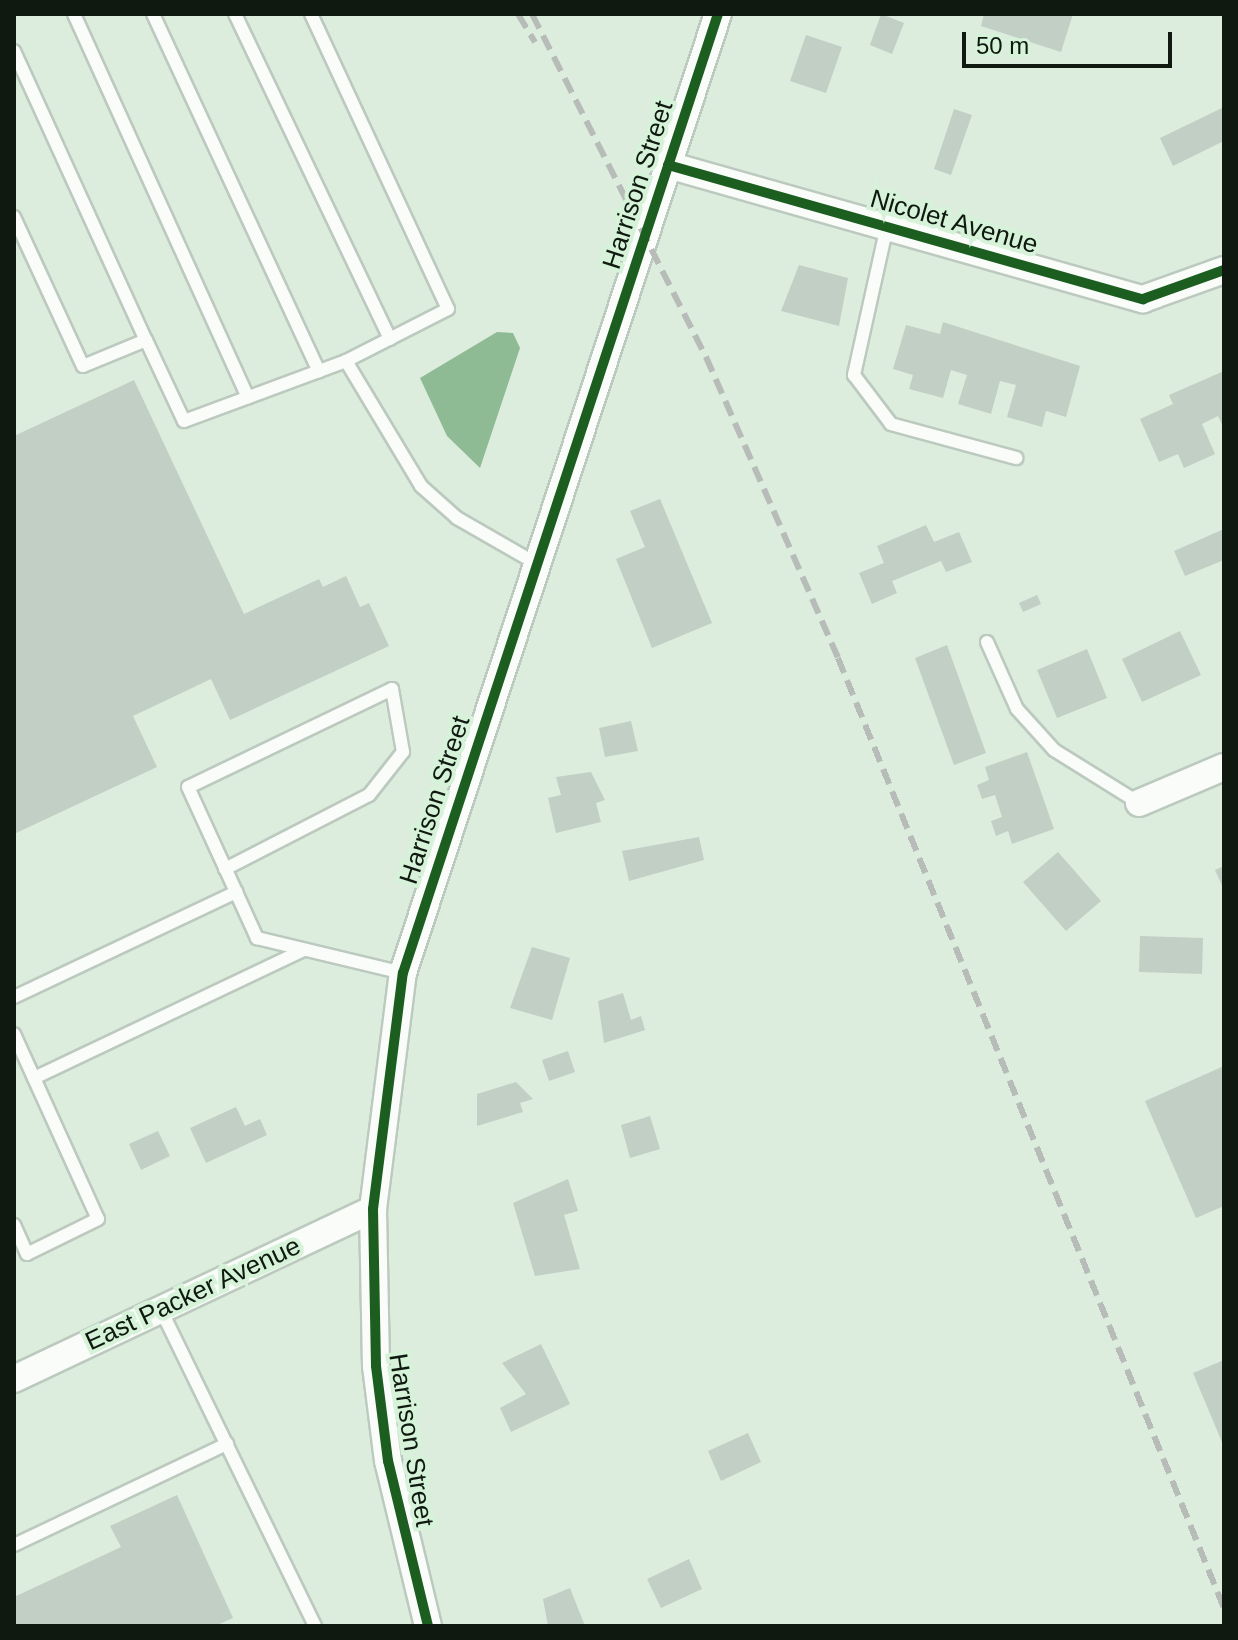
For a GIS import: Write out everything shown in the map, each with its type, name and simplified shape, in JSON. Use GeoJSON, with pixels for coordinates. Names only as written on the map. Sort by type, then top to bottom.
{"type":"FeatureCollection","features":[{"type":"Feature","properties":{"kind":"street","name":"Harrison Street"},"geometry":{"type":"LineString","coordinates":[[428,1626],[380,1397],[373,1209],[403,973],[718,14]]}},
{"type":"Feature","properties":{"kind":"street","name":"Nicolet Avenue"},"geometry":{"type":"LineString","coordinates":[[668,165],[1143,299],[1224,270]]}},
{"type":"Feature","properties":{"kind":"street"},"geometry":{"type":"LineString","coordinates":[[1139,803],[1224,767]]}},
{"type":"Feature","properties":{"kind":"street","name":"East Packer Avenue"},"geometry":{"type":"LineString","coordinates":[[14,1379],[373,1209]]}},
{"type":"Feature","properties":{"kind":"lane"},"geometry":{"type":"LineString","coordinates":[[74,14],[248,397]]}},
{"type":"Feature","properties":{"kind":"lane"},"geometry":{"type":"LineString","coordinates":[[153,14],[319,371]]}},
{"type":"Feature","properties":{"kind":"lane"},"geometry":{"type":"LineString","coordinates":[[235,14],[390,339]]}},
{"type":"Feature","properties":{"kind":"lane"},"geometry":{"type":"LineString","coordinates":[[14,51],[184,421],[346,361],[448,309],[311,14]]}},
{"type":"Feature","properties":{"kind":"lane"},"geometry":{"type":"LineString","coordinates":[[14,217],[83,366],[146,340]]}},
{"type":"Feature","properties":{"kind":"lane"},"geometry":{"type":"LineString","coordinates":[[887,226],[854,375],[891,424],[1016,458]]}},
{"type":"Feature","properties":{"kind":"lane"},"geometry":{"type":"LineString","coordinates":[[346,361],[421,486],[457,518],[537,564]]}},
{"type":"Feature","properties":{"kind":"lane"},"geometry":{"type":"LineString","coordinates":[[987,642],[1017,709],[1054,750],[1139,803]]}},
{"type":"Feature","properties":{"kind":"lane"},"geometry":{"type":"LineString","coordinates":[[225,869],[369,795],[403,752],[392,689],[188,787],[225,869],[257,938],[403,973]]}},
{"type":"Feature","properties":{"kind":"lane"},"geometry":{"type":"LineString","coordinates":[[14,997],[236,892]]}},
{"type":"Feature","properties":{"kind":"lane"},"geometry":{"type":"LineString","coordinates":[[34,1078],[303,950]]}},
{"type":"Feature","properties":{"kind":"lane"},"geometry":{"type":"LineString","coordinates":[[14,1034],[98,1219],[27,1254],[14,1225]]}},
{"type":"Feature","properties":{"kind":"lane"},"geometry":{"type":"LineString","coordinates":[[161,1310],[315,1626]]}},
{"type":"Feature","properties":{"kind":"lane"},"geometry":{"type":"LineString","coordinates":[[14,1545],[227,1444]]}},
{"type":"Feature","properties":{"kind":"shaded area"},"geometry":{"type":"Polygon","coordinates":[[[497,332],[513,333],[520,348],[480,468],[447,436],[420,378],[497,332]]]}},
{"type":"Feature","properties":{"kind":"building"},"geometry":{"type":"Polygon","coordinates":[[[881,14],[904,23],[892,54],[870,45],[881,14]]]}},
{"type":"Feature","properties":{"kind":"building"},"geometry":{"type":"Polygon","coordinates":[[[984,14],[1073,14],[1061,52],[981,26],[984,14]]]}},
{"type":"Feature","properties":{"kind":"building"},"geometry":{"type":"Polygon","coordinates":[[[806,35],[842,47],[826,93],[790,81],[806,35]]]}},
{"type":"Feature","properties":{"kind":"building"},"geometry":{"type":"Polygon","coordinates":[[[1224,107],[1224,141],[1173,166],[1160,138],[1224,107]]]}},
{"type":"Feature","properties":{"kind":"building"},"geometry":{"type":"Polygon","coordinates":[[[954,109],[972,115],[951,175],[934,169],[954,109]]]}},
{"type":"Feature","properties":{"kind":"building"},"geometry":{"type":"Polygon","coordinates":[[[799,265],[848,278],[839,326],[781,311],[799,265]]]}},
{"type":"Feature","properties":{"kind":"building"},"geometry":{"type":"Polygon","coordinates":[[[943,322],[1080,366],[1066,417],[1046,411],[1042,427],[1007,417],[1016,385],[1000,381],[991,414],[958,404],[967,375],[951,370],[943,398],[909,389],[913,375],[893,369],[906,325],[940,334],[943,322]]]}},
{"type":"Feature","properties":{"kind":"building"},"geometry":{"type":"Polygon","coordinates":[[[1224,371],[1224,429],[1218,416],[1202,424],[1215,454],[1184,468],[1178,454],[1159,462],[1140,419],[1173,404],[1169,395],[1224,371]]]}},
{"type":"Feature","properties":{"kind":"building"},"geometry":{"type":"Polygon","coordinates":[[[134,380],[244,614],[319,579],[323,587],[346,576],[360,607],[369,603],[389,646],[230,720],[211,679],[133,716],[157,767],[14,834],[14,436],[134,380]]]}},
{"type":"Feature","properties":{"kind":"building"},"geometry":{"type":"Polygon","coordinates":[[[660,499],[712,623],[652,648],[616,559],[645,547],[630,511],[660,499]]]}},
{"type":"Feature","properties":{"kind":"building"},"geometry":{"type":"Polygon","coordinates":[[[926,525],[934,542],[959,532],[972,562],[946,572],[941,561],[892,581],[897,593],[872,604],[859,573],[884,563],[877,546],[926,525]]]}},
{"type":"Feature","properties":{"kind":"building"},"geometry":{"type":"Polygon","coordinates":[[[1224,529],[1224,560],[1185,576],[1174,551],[1224,529]]]}},
{"type":"Feature","properties":{"kind":"building"},"geometry":{"type":"Polygon","coordinates":[[[1037,595],[1041,604],[1023,612],[1019,603],[1037,595]]]}},
{"type":"Feature","properties":{"kind":"building"},"geometry":{"type":"Polygon","coordinates":[[[1180,631],[1201,675],[1142,702],[1122,659],[1180,631]]]}},
{"type":"Feature","properties":{"kind":"building"},"geometry":{"type":"Polygon","coordinates":[[[947,645],[986,753],[954,765],[915,658],[947,645]]]}},
{"type":"Feature","properties":{"kind":"building"},"geometry":{"type":"Polygon","coordinates":[[[1087,649],[1107,698],[1057,718],[1037,670],[1087,649]]]}},
{"type":"Feature","properties":{"kind":"building"},"geometry":{"type":"Polygon","coordinates":[[[631,721],[638,751],[605,757],[599,728],[631,721]]]}},
{"type":"Feature","properties":{"kind":"building"},"geometry":{"type":"Polygon","coordinates":[[[1027,752],[1054,829],[1012,844],[1008,831],[996,836],[991,821],[1002,817],[995,795],[982,799],[977,785],[989,780],[985,767],[1027,752]]]}},
{"type":"Feature","properties":{"kind":"building"},"geometry":{"type":"Polygon","coordinates":[[[591,772],[605,800],[596,803],[601,822],[556,833],[548,798],[561,795],[556,777],[591,772]]]}},
{"type":"Feature","properties":{"kind":"building"},"geometry":{"type":"Polygon","coordinates":[[[699,837],[704,860],[629,881],[622,851],[699,837]]]}},
{"type":"Feature","properties":{"kind":"building"},"geometry":{"type":"Polygon","coordinates":[[[1058,852],[1101,901],[1066,931],[1023,882],[1058,852]]]}},
{"type":"Feature","properties":{"kind":"building"},"geometry":{"type":"Polygon","coordinates":[[[1224,866],[1224,890],[1215,870],[1224,866]]]}},
{"type":"Feature","properties":{"kind":"building"},"geometry":{"type":"Polygon","coordinates":[[[1140,936],[1203,938],[1202,974],[1139,972],[1140,936]]]}},
{"type":"Feature","properties":{"kind":"building"},"geometry":{"type":"Polygon","coordinates":[[[532,947],[570,958],[552,1020],[510,1008],[532,947]]]}},
{"type":"Feature","properties":{"kind":"building"},"geometry":{"type":"Polygon","coordinates":[[[623,993],[631,1020],[641,1016],[645,1030],[604,1043],[598,1001],[623,993]]]}},
{"type":"Feature","properties":{"kind":"building"},"geometry":{"type":"Polygon","coordinates":[[[568,1051],[575,1072],[549,1081],[542,1060],[568,1051]]]}},
{"type":"Feature","properties":{"kind":"building"},"geometry":{"type":"Polygon","coordinates":[[[1224,1066],[1224,1206],[1196,1218],[1145,1101],[1224,1066]]]}},
{"type":"Feature","properties":{"kind":"building"},"geometry":{"type":"Polygon","coordinates":[[[516,1082],[533,1099],[520,1103],[523,1112],[477,1126],[477,1094],[516,1082]]]}},
{"type":"Feature","properties":{"kind":"building"},"geometry":{"type":"Polygon","coordinates":[[[236,1107],[245,1126],[260,1119],[267,1135],[206,1163],[190,1128],[236,1107]]]}},
{"type":"Feature","properties":{"kind":"building"},"geometry":{"type":"Polygon","coordinates":[[[650,1116],[660,1149],[630,1158],[621,1125],[650,1116]]]}},
{"type":"Feature","properties":{"kind":"building"},"geometry":{"type":"Polygon","coordinates":[[[158,1131],[170,1156],[141,1170],[129,1144],[158,1131]]]}},
{"type":"Feature","properties":{"kind":"building"},"geometry":{"type":"Polygon","coordinates":[[[568,1179],[578,1211],[564,1215],[580,1269],[535,1276],[513,1203],[568,1179]]]}},
{"type":"Feature","properties":{"kind":"building"},"geometry":{"type":"Polygon","coordinates":[[[541,1344],[570,1404],[511,1432],[500,1408],[526,1394],[502,1363],[541,1344]]]}},
{"type":"Feature","properties":{"kind":"building"},"geometry":{"type":"Polygon","coordinates":[[[1224,1360],[1224,1447],[1193,1373],[1224,1360]]]}},
{"type":"Feature","properties":{"kind":"building"},"geometry":{"type":"Polygon","coordinates":[[[748,1433],[761,1462],[721,1481],[708,1451],[748,1433]]]}},
{"type":"Feature","properties":{"kind":"building"},"geometry":{"type":"Polygon","coordinates":[[[177,1495],[233,1618],[215,1626],[14,1626],[14,1597],[121,1547],[110,1526],[177,1495]]]}},
{"type":"Feature","properties":{"kind":"building"},"geometry":{"type":"Polygon","coordinates":[[[689,1559],[702,1589],[661,1608],[647,1579],[689,1559]]]}},
{"type":"Feature","properties":{"kind":"building"},"geometry":{"type":"Polygon","coordinates":[[[570,1588],[585,1626],[548,1626],[543,1599],[570,1588]]]}},
{"type":"Feature","properties":{"kind":"railway"},"geometry":{"type":"LineString","coordinates":[[518,14],[535,42]]}},
{"type":"Feature","properties":{"kind":"railway"},"geometry":{"type":"LineString","coordinates":[[532,14],[706,357],[838,658],[1224,1608]]}},
{"type":"Feature","properties":{"kind":"cycle path"},"geometry":{"type":"LineString","coordinates":[[428,1626],[388,1461],[376,1366],[373,1209],[403,973],[718,14]]}},
{"type":"Feature","properties":{"kind":"cycle path"},"geometry":{"type":"LineString","coordinates":[[668,165],[1143,299],[1224,270]]}}]}
